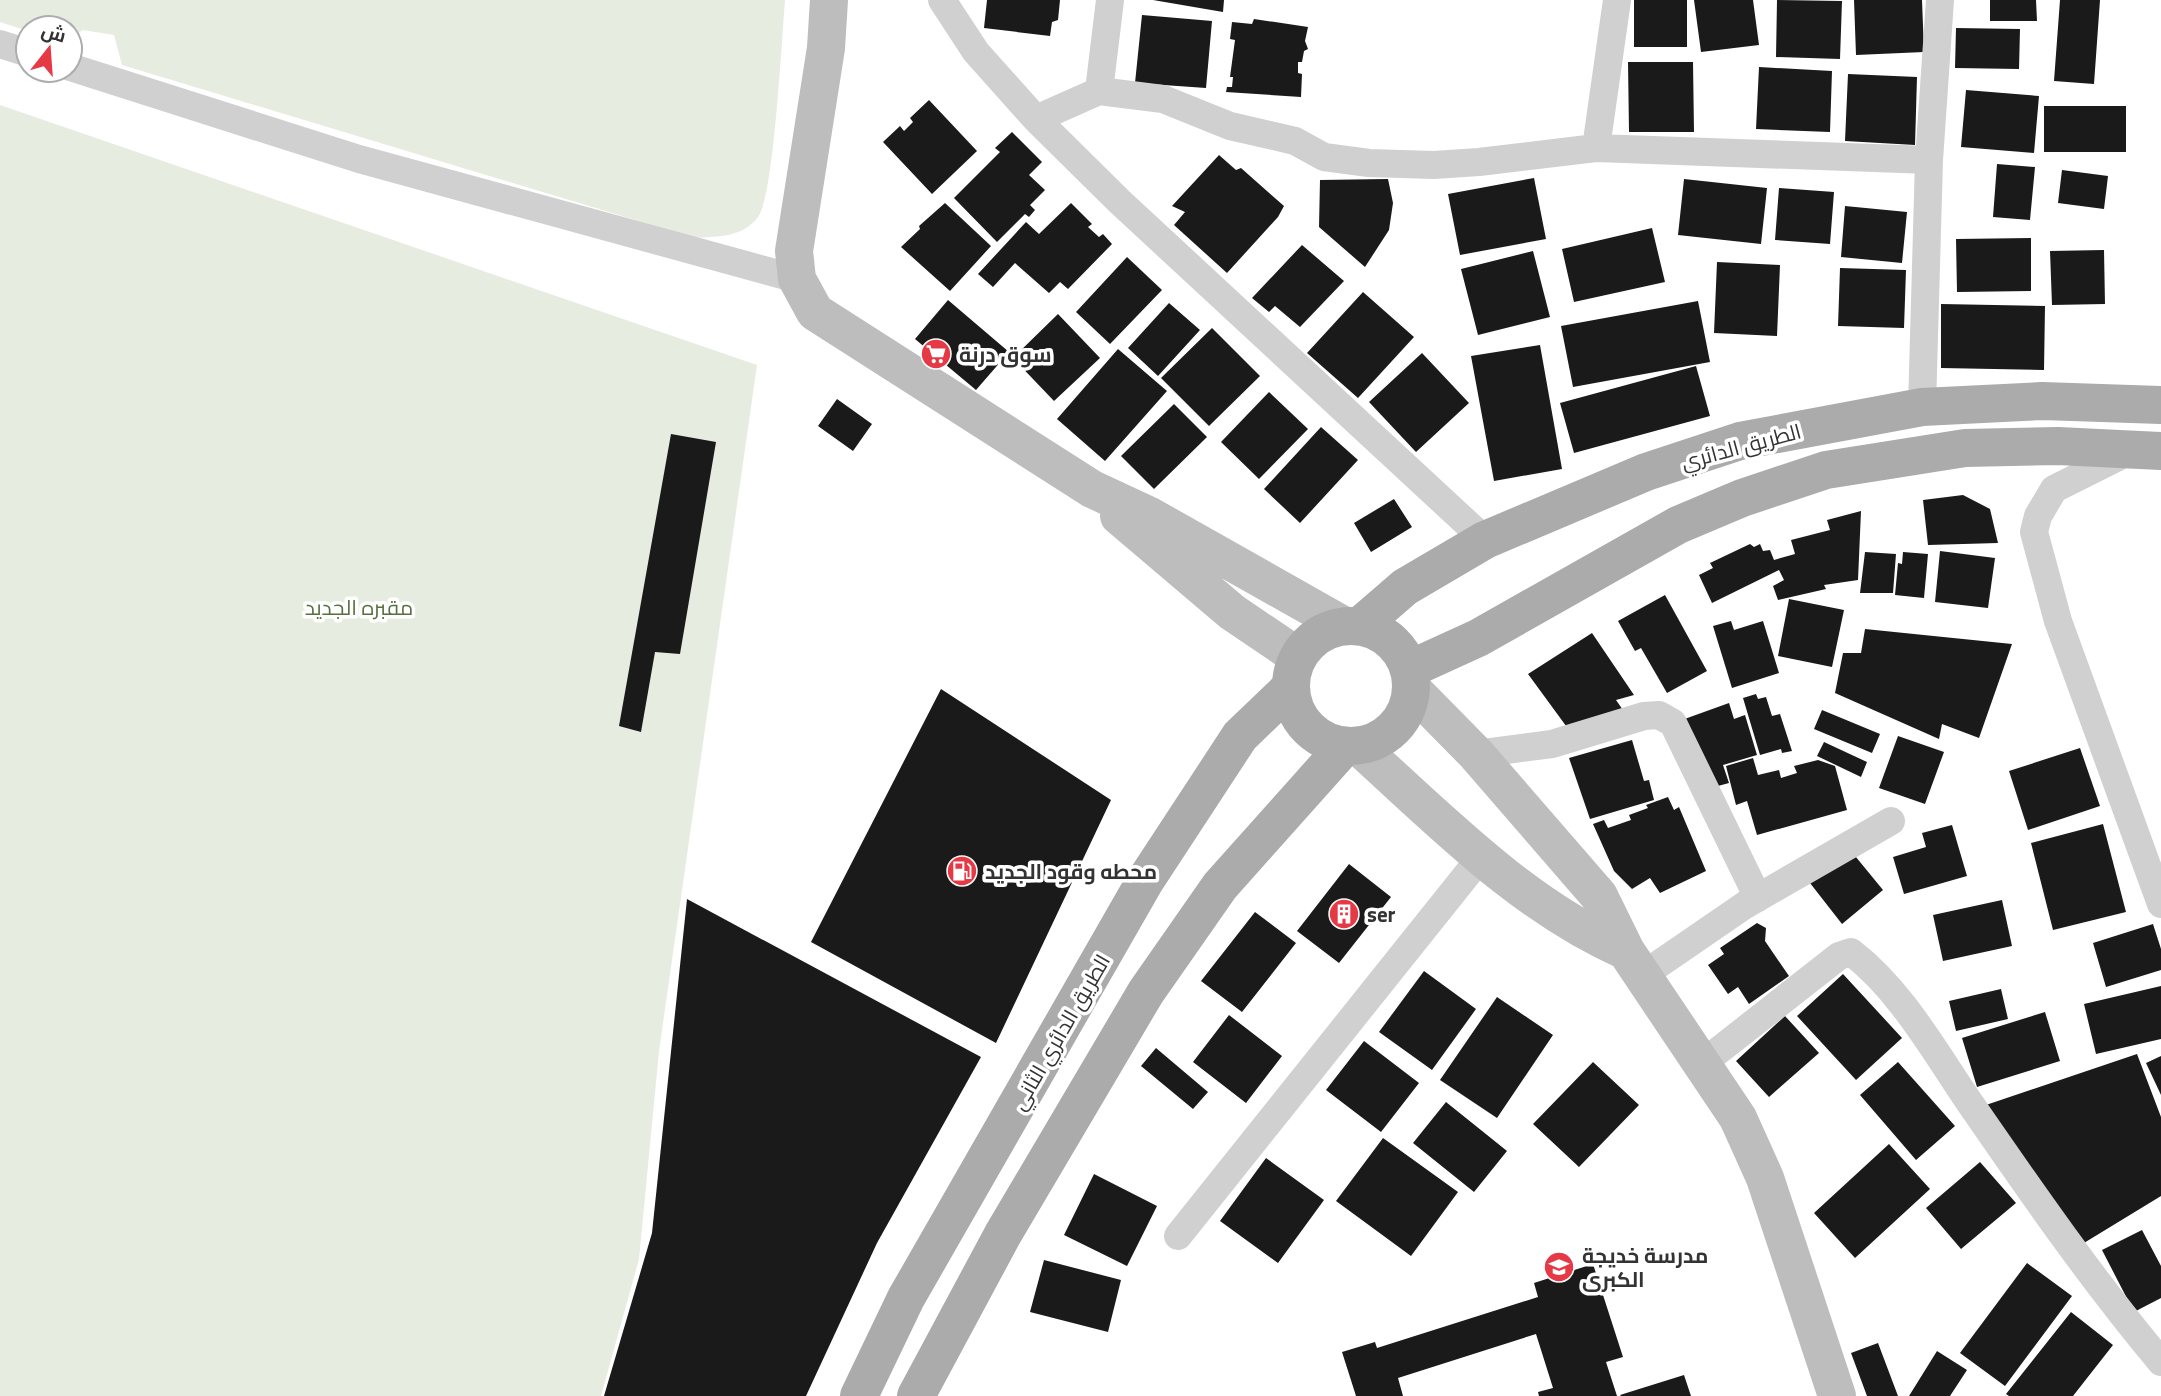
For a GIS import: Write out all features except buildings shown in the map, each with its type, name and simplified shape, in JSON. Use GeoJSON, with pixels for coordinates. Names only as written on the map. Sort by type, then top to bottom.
{"type":"FeatureCollection","features":[{"type":"Feature","properties":{"kind":"main road"},"geometry":{"type":"LineString","coordinates":[[829,0],[826,48],[794,251],[797,279],[808,303],[825,320],[1092,489],[1150,516],[1352,625],[1382,634],[1400,649],[1411,679],[1599,897],[1634,963],[1704,1062],[1738,1118],[1765,1178],[1837,1396]]}},
{"type":"Feature","properties":{"kind":"main road","name":"الطريق الدائري"},"geometry":{"type":"LineString","coordinates":[[1352,625],[1405,587],[1485,540],[1646,472],[1740,441],[1922,407],[2042,401],[2161,405]]}},
{"type":"Feature","properties":{"kind":"main road"},"geometry":{"type":"LineString","coordinates":[[1411,679],[1678,525],[1742,498],[1826,470],[1965,448],[2058,446],[2148,450]]}},
{"type":"Feature","properties":{"kind":"main road"},"geometry":{"type":"LineString","coordinates":[[1092,489],[1168,561],[1232,612],[1293,672]]}},
{"type":"Feature","properties":{"kind":"main road"},"geometry":{"type":"LineString","coordinates":[[1352,625],[1316,635],[1293,672],[1295,709],[1307,727],[1324,740],[1351,746],[1378,740],[1396,728],[1407,710],[1411,679]]}},
{"type":"Feature","properties":{"kind":"main road","name":"الطريق الدائري الثاني"},"geometry":{"type":"LineString","coordinates":[[859,1396],[906,1298],[1145,881],[1240,736],[1293,672]]}},
{"type":"Feature","properties":{"kind":"main road"},"geometry":{"type":"LineString","coordinates":[[1351,746],[1481,857],[1554,912],[1634,963]]}},
{"type":"Feature","properties":{"kind":"main road"},"geometry":{"type":"LineString","coordinates":[[916,1396],[1003,1234],[1146,992],[1220,886],[1351,746]]}},
{"type":"Feature","properties":{"kind":"street"},"geometry":{"type":"LineString","coordinates":[[942,0],[976,52],[1036,119],[1119,201],[1485,540]]}},
{"type":"Feature","properties":{"kind":"street"},"geometry":{"type":"LineString","coordinates":[[1099,91],[1110,0]]}},
{"type":"Feature","properties":{"kind":"street"},"geometry":{"type":"LineString","coordinates":[[1596,148],[1617,0]]}},
{"type":"Feature","properties":{"kind":"street"},"geometry":{"type":"LineString","coordinates":[[1922,407],[1930,160],[1940,0]]}},
{"type":"Feature","properties":{"kind":"street"},"geometry":{"type":"LineString","coordinates":[[84,71],[359,159],[797,279]]}},
{"type":"Feature","properties":{"kind":"street"},"geometry":{"type":"LineString","coordinates":[[1036,119],[1099,91],[1163,99],[1230,125],[1295,141],[1324,157],[1369,163],[1434,165],[1596,148],[1930,160]]}},
{"type":"Feature","properties":{"kind":"street"},"geometry":{"type":"LineString","coordinates":[[2148,450],[2054,489],[2038,516],[2034,532],[2057,621],[2161,905]]}},
{"type":"Feature","properties":{"kind":"street"},"geometry":{"type":"LineString","coordinates":[[1476,754],[1552,744],[1644,716],[1666,718],[1673,723],[1758,898]]}},
{"type":"Feature","properties":{"kind":"street"},"geometry":{"type":"LineString","coordinates":[[1634,963],[1758,898],[1891,821]]}},
{"type":"Feature","properties":{"kind":"street"},"geometry":{"type":"LineString","coordinates":[[1178,1236],[1481,857]]}},
{"type":"Feature","properties":{"kind":"street"},"geometry":{"type":"LineString","coordinates":[[1704,1062],[1839,956],[1852,952],[1885,985],[1907,1014],[2058,1229],[2161,1362]]}},
{"type":"Feature","properties":{"kind":"green space"},"geometry":{"type":"Polygon","coordinates":[[[0,0],[785,0],[773,149],[764,203],[758,217],[745,229],[730,235],[695,238],[122,65],[114,35],[84,30],[84,14],[14,14],[14,26],[0,22],[0,0]]]}},
{"type":"Feature","properties":{"kind":"green space","name":"مقبره الجديد"},"geometry":{"type":"Polygon","coordinates":[[[0,105],[757,365],[659,1051],[639,1259],[601,1396],[0,1396],[0,105]]]}},
{"type":"Feature","properties":{"kind":"place","name":"سوق درنة"},"geometry":{"type":"Point","coordinates":[936,354]}},
{"type":"Feature","properties":{"kind":"place","name":"محطه وقود الجديد"},"geometry":{"type":"Point","coordinates":[962,871]}},
{"type":"Feature","properties":{"kind":"place","name":"ser"},"geometry":{"type":"Point","coordinates":[1344,914]}},
{"type":"Feature","properties":{"kind":"place","name":"مدرسة خديجة الكبرى"},"geometry":{"type":"Point","coordinates":[1559,1267]}}]}
